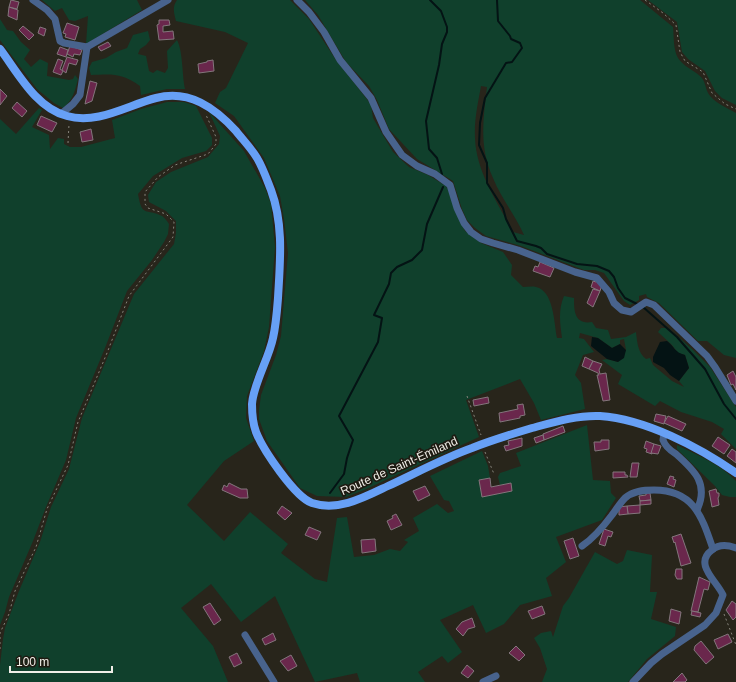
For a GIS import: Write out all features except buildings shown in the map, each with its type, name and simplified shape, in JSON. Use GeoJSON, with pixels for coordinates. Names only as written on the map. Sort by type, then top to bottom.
{"type":"FeatureCollection","features":[{"type":"Feature","properties":{"kind":"main road","name":"Route de Saint-Émiland"},"geometry":{"type":"LineString","coordinates":[[0,49],[40,101],[49,108],[61,114],[70,117],[98,117],[157,98],[171,95],[182,96],[200,101],[214,110],[239,135],[257,158],[274,200],[280,236],[281,259],[273,338],[252,401],[255,430],[278,468],[299,495],[308,502],[321,506],[346,504],[378,491],[470,448],[558,421],[583,416],[619,418],[634,422],[699,449],[717,459],[736,473]]}},
{"type":"Feature","properties":{"kind":"street"},"geometry":{"type":"LineString","coordinates":[[33,0],[47,10],[55,19],[60,41],[87,47],[168,0]]}},
{"type":"Feature","properties":{"kind":"street"},"geometry":{"type":"LineString","coordinates":[[297,0],[310,12],[324,32],[340,60],[372,98],[386,132],[402,155],[417,166],[435,174],[450,185],[457,208],[464,223],[472,232],[481,239],[518,250],[575,272],[597,278],[609,292],[614,303],[622,310],[631,312],[643,303],[648,302],[659,309],[707,356],[736,401]]}},
{"type":"Feature","properties":{"kind":"street"},"geometry":{"type":"LineString","coordinates":[[61,114],[73,104],[80,94],[87,47]]}},
{"type":"Feature","properties":{"kind":"street"},"geometry":{"type":"LineString","coordinates":[[664,434],[666,446],[686,463],[702,484],[703,493],[697,510]]}},
{"type":"Feature","properties":{"kind":"street"},"geometry":{"type":"LineString","coordinates":[[582,546],[592,539],[624,499],[643,490],[670,491],[686,499],[697,510],[706,528],[713,549]]}},
{"type":"Feature","properties":{"kind":"street"},"geometry":{"type":"LineString","coordinates":[[633,682],[651,663],[705,625],[716,613],[723,595],[708,573],[705,566],[706,558],[713,549],[722,546],[736,548]]}},
{"type":"Feature","properties":{"kind":"street"},"geometry":{"type":"LineString","coordinates":[[245,635],[274,682]]}},
{"type":"Feature","properties":{"kind":"street"},"geometry":{"type":"LineString","coordinates":[[483,682],[496,676]]}},
{"type":"Feature","properties":{"kind":"path"},"geometry":{"type":"LineString","coordinates":[[645,0],[676,25],[680,52],[685,61],[703,72],[712,92],[725,104],[736,108]]}},
{"type":"Feature","properties":{"kind":"path"},"geometry":{"type":"LineString","coordinates":[[0,649],[0,633],[9,614],[15,592],[36,547],[48,509],[68,465],[78,422],[129,296],[173,237],[174,222],[166,214],[148,208],[145,204],[145,192],[158,177],[175,165],[208,154],[216,144],[216,136],[207,116]]}},
{"type":"Feature","properties":{"kind":"path"},"geometry":{"type":"LineString","coordinates":[[68,143],[70,117]]}},
{"type":"Feature","properties":{"kind":"path"},"geometry":{"type":"LineString","coordinates":[[467,396],[494,474]]}},
{"type":"Feature","properties":{"kind":"path"},"geometry":{"type":"LineString","coordinates":[[719,607],[726,617],[733,641],[736,645]]}},
{"type":"Feature","properties":{"kind":"green space"},"geometry":{"type":"Polygon","coordinates":[[[42,0],[137,0],[142,10],[86,44],[88,16],[75,21],[69,20],[62,8],[55,11],[42,0]]]}},
{"type":"Feature","properties":{"kind":"green space"},"geometry":{"type":"Polygon","coordinates":[[[177,0],[290,0],[309,19],[336,60],[371,105],[373,118],[393,152],[409,167],[428,175],[446,186],[456,213],[465,231],[481,243],[503,252],[512,265],[511,275],[523,287],[536,287],[542,290],[546,295],[552,308],[557,338],[562,338],[560,311],[564,296],[574,298],[574,307],[578,319],[586,322],[592,322],[596,328],[608,330],[611,339],[626,337],[636,332],[638,347],[643,357],[646,359],[650,358],[653,365],[672,381],[684,387],[679,381],[689,368],[685,355],[678,353],[658,332],[661,328],[668,328],[710,367],[736,407],[736,449],[721,434],[724,429],[712,422],[681,412],[660,401],[655,406],[618,384],[622,375],[602,360],[607,359],[618,362],[626,350],[624,339],[620,340],[620,344],[612,348],[598,338],[580,333],[579,338],[584,339],[594,352],[583,355],[575,375],[581,383],[585,409],[541,420],[534,403],[520,379],[466,400],[479,437],[346,497],[317,496],[300,488],[267,441],[259,419],[261,395],[276,355],[281,336],[288,253],[280,196],[264,158],[234,116],[215,103],[220,92],[226,88],[248,43],[225,32],[176,21],[174,8],[177,0]]]}},
{"type":"Feature","properties":{"kind":"green space"},"geometry":{"type":"Polygon","coordinates":[[[305,0],[640,0],[673,27],[674,47],[676,55],[680,61],[702,78],[708,93],[713,99],[736,113],[736,358],[724,355],[707,341],[698,341],[659,303],[647,297],[646,294],[639,296],[639,300],[630,305],[624,301],[604,273],[595,270],[584,270],[521,246],[486,236],[475,228],[467,220],[453,181],[417,159],[389,129],[377,100],[369,86],[346,62],[318,15],[305,0]],[[481,86],[476,118],[475,138],[479,163],[489,187],[513,232],[524,235],[496,185],[486,155],[483,122],[487,87],[481,86]]]}},
{"type":"Feature","properties":{"kind":"green space"},"geometry":{"type":"Polygon","coordinates":[[[648,0],[736,0],[736,105],[722,98],[715,91],[705,71],[688,59],[682,52],[677,22],[648,0]]]}},
{"type":"Feature","properties":{"kind":"green space"},"geometry":{"type":"Polygon","coordinates":[[[0,19],[7,30],[13,31],[21,42],[30,50],[24,59],[31,67],[40,59],[48,63],[47,76],[69,80],[73,79],[75,75],[78,79],[75,91],[63,108],[54,103],[37,89],[0,40],[0,19]]]}},
{"type":"Feature","properties":{"kind":"green space"},"geometry":{"type":"Polygon","coordinates":[[[148,31],[150,40],[140,49],[138,54],[146,56],[149,71],[153,73],[157,70],[165,73],[168,68],[167,51],[177,40],[180,50],[185,89],[167,89],[141,95],[140,86],[128,79],[117,75],[91,75],[89,68],[92,62],[106,58],[127,48],[133,35],[148,31]]]}},
{"type":"Feature","properties":{"kind":"green space"},"geometry":{"type":"Polygon","coordinates":[[[167,102],[184,102],[196,106],[212,138],[212,145],[206,151],[182,158],[153,176],[138,194],[143,209],[162,216],[167,221],[169,224],[168,234],[152,260],[127,291],[76,418],[66,460],[9,597],[0,625],[0,119],[16,134],[39,108],[42,110],[32,127],[49,135],[50,149],[58,138],[64,139],[64,144],[70,147],[81,147],[115,138],[112,120],[141,109],[167,102]]]}},
{"type":"Feature","properties":{"kind":"green space"},"geometry":{"type":"Polygon","coordinates":[[[209,112],[244,151],[265,188],[271,204],[275,247],[269,327],[264,351],[247,396],[246,418],[254,441],[224,461],[187,505],[224,541],[250,512],[288,544],[281,553],[315,579],[327,582],[337,518],[347,517],[354,557],[374,555],[390,549],[400,551],[408,542],[404,540],[419,531],[413,518],[437,504],[448,513],[454,511],[449,501],[444,500],[430,476],[482,451],[488,466],[490,478],[479,480],[482,497],[512,491],[511,483],[500,485],[498,477],[500,473],[521,466],[516,453],[587,425],[593,480],[610,481],[611,493],[616,498],[602,520],[556,537],[566,562],[546,578],[552,596],[520,605],[504,624],[486,633],[473,605],[440,620],[462,652],[448,663],[442,656],[418,672],[425,682],[360,682],[357,673],[315,682],[275,596],[241,622],[211,584],[181,608],[213,646],[228,682],[0,682],[0,665],[5,628],[40,542],[51,507],[69,469],[82,418],[134,294],[174,244],[176,221],[166,211],[149,202],[148,195],[156,182],[171,172],[208,157],[219,144],[220,136],[209,112]]]}},
{"type":"Feature","properties":{"kind":"green space"},"geometry":{"type":"Polygon","coordinates":[[[677,445],[708,460],[730,475],[736,481],[736,497],[722,495],[715,486],[677,449],[677,445]]]}},
{"type":"Feature","properties":{"kind":"green space"},"geometry":{"type":"Polygon","coordinates":[[[627,550],[652,555],[650,592],[657,592],[651,619],[676,627],[675,636],[647,659],[628,682],[542,682],[547,669],[540,648],[534,638],[541,633],[551,631],[553,637],[563,606],[595,552],[617,564],[623,561],[627,550]]]}},
{"type":"Feature","properties":{"kind":"shaded area"},"geometry":{"type":"Polygon","coordinates":[[[592,337],[598,338],[612,348],[620,344],[626,350],[624,358],[618,362],[607,359],[591,346],[592,337]]]}},
{"type":"Feature","properties":{"kind":"shaded area"},"geometry":{"type":"Polygon","coordinates":[[[667,341],[677,351],[685,355],[689,368],[679,381],[670,375],[664,368],[653,362],[653,357],[660,342],[667,341]]]}},
{"type":"Feature","properties":{"kind":"waterway"},"geometry":{"type":"LineString","coordinates":[[430,0],[441,11],[447,27],[426,121],[429,149],[437,158],[442,174]]}},
{"type":"Feature","properties":{"kind":"waterway"},"geometry":{"type":"LineString","coordinates":[[497,0],[498,21],[511,39],[520,43],[522,48],[512,62],[506,63],[485,98],[480,123],[479,145],[487,163],[487,183],[503,208],[506,219],[517,241],[536,246],[541,248],[547,254],[577,264],[597,266],[609,271],[614,277],[618,288],[625,298],[639,305]]}},
{"type":"Feature","properties":{"kind":"waterway"},"geometry":{"type":"LineString","coordinates":[[330,493],[344,474],[353,440],[339,416],[378,342],[382,318],[374,315],[389,284],[391,273],[397,267],[412,260],[422,250],[427,224],[443,187]]}},
{"type":"Feature","properties":{"kind":"waterway"},"geometry":{"type":"LineString","coordinates":[[643,307],[677,337],[705,369],[724,404],[736,419]]}}]}
